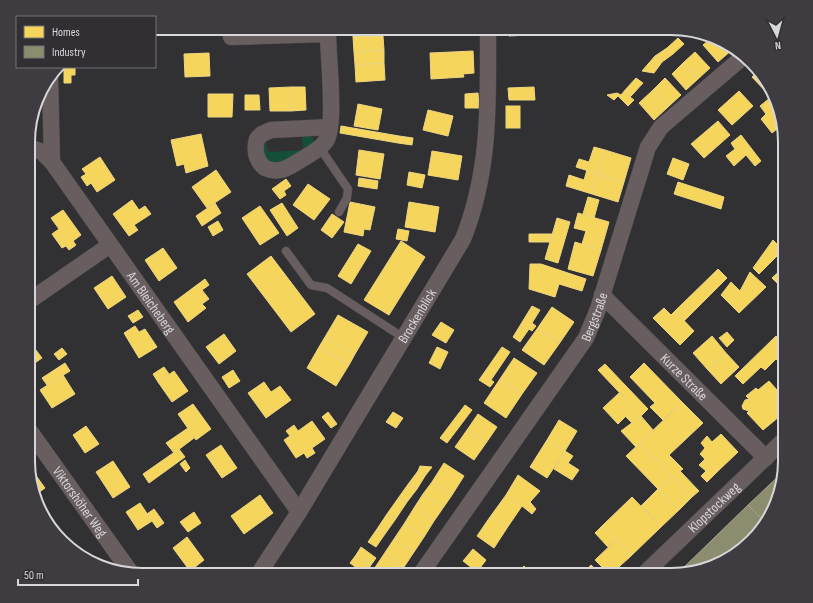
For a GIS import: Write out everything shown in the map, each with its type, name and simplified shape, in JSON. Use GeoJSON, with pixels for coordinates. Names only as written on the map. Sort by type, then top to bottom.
{"type":"FeatureCollection","features":[{"type":"Feature","properties":{"kind":"street"},"geometry":{"type":"LineString","coordinates":[[231,37],[263,35]]}},
{"type":"Feature","properties":{"kind":"street"},"geometry":{"type":"LineString","coordinates":[[328,35],[330,127],[327,139],[320,148],[289,167],[278,171],[263,167],[258,159],[255,150],[258,138],[271,130],[330,127]]}},
{"type":"Feature","properties":{"kind":"street","name":"Brockenblick"},"geometry":{"type":"LineString","coordinates":[[263,568],[300,512],[455,255],[474,209],[487,142],[488,35]]}},
{"type":"Feature","properties":{"kind":"street","name":"Bergstraße"},"geometry":{"type":"LineString","coordinates":[[425,568],[586,338],[594,320],[651,141],[661,127],[740,60]]}},
{"type":"Feature","properties":{"kind":"street"},"geometry":{"type":"LineString","coordinates":[[50,87],[52,162]]}},
{"type":"Feature","properties":{"kind":"street","name":"Am Bleicheberg"},"geometry":{"type":"LineString","coordinates":[[35,149],[42,152],[52,162],[300,512]]}},
{"type":"Feature","properties":{"kind":"street"},"geometry":{"type":"LineString","coordinates":[[35,297],[110,245]]}},
{"type":"Feature","properties":{"kind":"street","name":"Kurze Straße"},"geometry":{"type":"LineString","coordinates":[[602,295],[766,458]]}},
{"type":"Feature","properties":{"kind":"street","name":"Viktorshöher Weg"},"geometry":{"type":"LineString","coordinates":[[35,438],[127,567]]}},
{"type":"Feature","properties":{"kind":"street","name":"Klopstockweg"},"geometry":{"type":"LineString","coordinates":[[650,568],[778,446]]}},
{"type":"Feature","properties":{"kind":"lane"},"geometry":{"type":"LineString","coordinates":[[320,148],[348,189],[347,198],[339,212]]}},
{"type":"Feature","properties":{"kind":"lane"},"geometry":{"type":"LineString","coordinates":[[286,251],[311,285],[327,288],[404,338]]}},
{"type":"Feature","properties":{"kind":"green space"},"geometry":{"type":"Polygon","coordinates":[[[302,135],[311,135],[315,143],[282,163],[273,164],[265,157],[261,147],[265,138],[268,152],[303,150],[302,135]]]}},
{"type":"Feature","properties":{"kind":"building: Homes"},"geometry":{"type":"Polygon","coordinates":[[[353,35],[383,36],[353,37],[353,35]]]}},
{"type":"Feature","properties":{"kind":"building: Homes"},"geometry":{"type":"Polygon","coordinates":[[[383,36],[384,50],[354,52],[353,37],[383,36]]]}},
{"type":"Feature","properties":{"kind":"building: Homes"},"geometry":{"type":"Polygon","coordinates":[[[678,38],[684,44],[673,54],[667,48],[678,38]]]}},
{"type":"Feature","properties":{"kind":"building: Homes"},"geometry":{"type":"Polygon","coordinates":[[[707,41],[729,52],[718,62],[703,45],[707,41]]]}},
{"type":"Feature","properties":{"kind":"building: Homes"},"geometry":{"type":"Polygon","coordinates":[[[667,48],[673,54],[662,62],[655,56],[667,48]]]}},
{"type":"Feature","properties":{"kind":"building: Homes"},"geometry":{"type":"Polygon","coordinates":[[[384,50],[384,63],[355,65],[354,52],[384,50]]]}},
{"type":"Feature","properties":{"kind":"building: Homes"},"geometry":{"type":"Polygon","coordinates":[[[473,51],[474,73],[463,74],[464,77],[431,79],[430,53],[473,51]]]}},
{"type":"Feature","properties":{"kind":"building: Homes"},"geometry":{"type":"Polygon","coordinates":[[[695,52],[710,68],[698,79],[683,63],[695,52]]]}},
{"type":"Feature","properties":{"kind":"building: Homes"},"geometry":{"type":"Polygon","coordinates":[[[209,53],[210,76],[185,77],[184,54],[209,53]]]}},
{"type":"Feature","properties":{"kind":"building: Homes"},"geometry":{"type":"Polygon","coordinates":[[[655,56],[662,62],[654,73],[642,71],[655,56]]]}},
{"type":"Feature","properties":{"kind":"building: Homes"},"geometry":{"type":"Polygon","coordinates":[[[384,63],[385,80],[356,82],[355,65],[384,63]]]}},
{"type":"Feature","properties":{"kind":"building: Homes"},"geometry":{"type":"Polygon","coordinates":[[[683,63],[698,79],[686,90],[672,74],[683,63]]]}},
{"type":"Feature","properties":{"kind":"building: Homes"},"geometry":{"type":"Polygon","coordinates":[[[64,68],[75,68],[75,75],[71,75],[71,83],[64,83],[64,68]]]}},
{"type":"Feature","properties":{"kind":"building: Homes"},"geometry":{"type":"Polygon","coordinates":[[[755,75],[766,91],[752,77],[755,75]]]}},
{"type":"Feature","properties":{"kind":"building: Homes"},"geometry":{"type":"Polygon","coordinates":[[[636,78],[643,83],[632,95],[626,89],[636,78]]]}},
{"type":"Feature","properties":{"kind":"building: Homes"},"geometry":{"type":"Polygon","coordinates":[[[665,78],[681,95],[668,107],[653,90],[665,78]]]}},
{"type":"Feature","properties":{"kind":"building: Homes"},"geometry":{"type":"Polygon","coordinates":[[[291,87],[305,87],[306,110],[291,111],[291,87]]]}},
{"type":"Feature","properties":{"kind":"building: Homes"},"geometry":{"type":"Polygon","coordinates":[[[291,87],[291,111],[270,111],[269,88],[291,87]]]}},
{"type":"Feature","properties":{"kind":"building: Homes"},"geometry":{"type":"Polygon","coordinates":[[[534,87],[535,100],[509,100],[508,88],[534,87]]]}},
{"type":"Feature","properties":{"kind":"building: Homes"},"geometry":{"type":"Polygon","coordinates":[[[626,89],[632,95],[630,97],[634,100],[628,106],[618,96],[614,100],[607,95],[617,93],[621,95],[626,89]]]}},
{"type":"Feature","properties":{"kind":"building: Homes"},"geometry":{"type":"Polygon","coordinates":[[[653,90],[668,107],[654,120],[639,103],[653,90]]]}},
{"type":"Feature","properties":{"kind":"building: Homes"},"geometry":{"type":"Polygon","coordinates":[[[739,91],[753,106],[732,125],[718,110],[739,91]]]}},
{"type":"Feature","properties":{"kind":"building: Homes"},"geometry":{"type":"Polygon","coordinates":[[[478,93],[479,108],[465,108],[465,94],[478,93]]]}},
{"type":"Feature","properties":{"kind":"building: Homes"},"geometry":{"type":"Polygon","coordinates":[[[208,94],[233,94],[232,117],[208,117],[208,94]]]}},
{"type":"Feature","properties":{"kind":"building: Homes"},"geometry":{"type":"Polygon","coordinates":[[[245,95],[259,95],[260,110],[245,110],[245,95]]]}},
{"type":"Feature","properties":{"kind":"building: Homes"},"geometry":{"type":"Polygon","coordinates":[[[769,99],[777,129],[772,133],[761,119],[766,114],[760,106],[769,99]]]}},
{"type":"Feature","properties":{"kind":"building: Homes"},"geometry":{"type":"Polygon","coordinates":[[[358,104],[382,109],[378,130],[354,126],[358,104]]]}},
{"type":"Feature","properties":{"kind":"building: Homes"},"geometry":{"type":"Polygon","coordinates":[[[506,106],[520,106],[520,128],[506,128],[506,106]]]}},
{"type":"Feature","properties":{"kind":"building: Homes"},"geometry":{"type":"Polygon","coordinates":[[[428,110],[453,116],[448,136],[423,130],[428,110]]]}},
{"type":"Feature","properties":{"kind":"building: Homes"},"geometry":{"type":"Polygon","coordinates":[[[718,121],[730,135],[704,158],[691,144],[718,121]]]}},
{"type":"Feature","properties":{"kind":"building: Homes"},"geometry":{"type":"Polygon","coordinates":[[[341,126],[399,136],[398,143],[340,133],[341,126]]]}},
{"type":"Feature","properties":{"kind":"building: Homes"},"geometry":{"type":"Polygon","coordinates":[[[201,134],[208,166],[186,173],[184,164],[177,166],[171,140],[201,134]]]}},
{"type":"Feature","properties":{"kind":"building: Homes"},"geometry":{"type":"Polygon","coordinates":[[[741,135],[761,161],[755,166],[746,155],[734,166],[726,156],[735,149],[731,143],[741,135]]]}},
{"type":"Feature","properties":{"kind":"building: Homes"},"geometry":{"type":"Polygon","coordinates":[[[399,136],[413,138],[412,145],[398,143],[399,136]]]}},
{"type":"Feature","properties":{"kind":"building: Homes"},"geometry":{"type":"Polygon","coordinates":[[[594,147],[605,150],[598,174],[576,167],[579,159],[589,162],[594,147]]]}},
{"type":"Feature","properties":{"kind":"building: Homes"},"geometry":{"type":"Polygon","coordinates":[[[359,150],[384,154],[380,179],[356,175],[359,150]]]}},
{"type":"Feature","properties":{"kind":"building: Homes"},"geometry":{"type":"Polygon","coordinates":[[[605,150],[631,158],[624,182],[598,174],[605,150]]]}},
{"type":"Feature","properties":{"kind":"building: Homes"},"geometry":{"type":"Polygon","coordinates":[[[432,151],[462,156],[458,180],[428,175],[432,151]]]}},
{"type":"Feature","properties":{"kind":"building: Homes"},"geometry":{"type":"Polygon","coordinates":[[[100,157],[115,180],[97,192],[91,183],[87,186],[81,177],[86,174],[82,169],[100,157]]]}},
{"type":"Feature","properties":{"kind":"building: Homes"},"geometry":{"type":"Polygon","coordinates":[[[673,158],[689,164],[683,180],[667,174],[673,158]]]}},
{"type":"Feature","properties":{"kind":"building: Homes"},"geometry":{"type":"Polygon","coordinates":[[[216,170],[231,192],[207,208],[192,187],[216,170]]]}},
{"type":"Feature","properties":{"kind":"building: Homes"},"geometry":{"type":"Polygon","coordinates":[[[587,170],[598,174],[592,194],[566,186],[569,175],[584,180],[587,170]]]}},
{"type":"Feature","properties":{"kind":"building: Homes"},"geometry":{"type":"Polygon","coordinates":[[[409,172],[425,175],[422,188],[407,185],[409,172]]]}},
{"type":"Feature","properties":{"kind":"building: Homes"},"geometry":{"type":"Polygon","coordinates":[[[598,174],[624,182],[618,202],[592,194],[598,174]]]}},
{"type":"Feature","properties":{"kind":"building: Homes"},"geometry":{"type":"Polygon","coordinates":[[[359,178],[378,181],[377,189],[358,186],[359,178]]]}},
{"type":"Feature","properties":{"kind":"building: Homes"},"geometry":{"type":"Polygon","coordinates":[[[286,179],[291,186],[284,191],[286,195],[280,199],[272,189],[286,179]]]}},
{"type":"Feature","properties":{"kind":"building: Homes"},"geometry":{"type":"Polygon","coordinates":[[[678,182],[724,197],[721,209],[674,194],[678,182]]]}},
{"type":"Feature","properties":{"kind":"building: Homes"},"geometry":{"type":"Polygon","coordinates":[[[308,184],[330,199],[314,220],[293,205],[308,184]]]}},
{"type":"Feature","properties":{"kind":"building: Homes"},"geometry":{"type":"Polygon","coordinates":[[[588,197],[599,200],[594,218],[583,214],[588,197]]]}},
{"type":"Feature","properties":{"kind":"building: Homes"},"geometry":{"type":"Polygon","coordinates":[[[132,200],[139,210],[145,206],[151,214],[134,225],[138,230],[129,236],[113,214],[132,200]]]}},
{"type":"Feature","properties":{"kind":"building: Homes"},"geometry":{"type":"Polygon","coordinates":[[[350,202],[375,207],[370,230],[364,229],[363,236],[344,232],[350,202]]]}},
{"type":"Feature","properties":{"kind":"building: Homes"},"geometry":{"type":"Polygon","coordinates":[[[409,202],[439,207],[435,232],[405,227],[409,202]]]}},
{"type":"Feature","properties":{"kind":"building: Homes"},"geometry":{"type":"Polygon","coordinates":[[[215,203],[221,213],[202,226],[196,216],[215,203]]]}},
{"type":"Feature","properties":{"kind":"building: Homes"},"geometry":{"type":"Polygon","coordinates":[[[282,203],[298,228],[287,236],[270,210],[282,203]]]}},
{"type":"Feature","properties":{"kind":"building: Homes"},"geometry":{"type":"Polygon","coordinates":[[[260,206],[279,233],[260,245],[242,218],[260,206]]]}},
{"type":"Feature","properties":{"kind":"building: Homes"},"geometry":{"type":"Polygon","coordinates":[[[63,210],[81,235],[73,241],[76,245],[69,250],[66,246],[62,248],[52,234],[59,229],[51,218],[63,210]]]}},
{"type":"Feature","properties":{"kind":"building: Homes"},"geometry":{"type":"Polygon","coordinates":[[[578,213],[609,222],[601,250],[582,244],[586,231],[574,228],[578,213]]]}},
{"type":"Feature","properties":{"kind":"building: Homes"},"geometry":{"type":"Polygon","coordinates":[[[332,214],[344,222],[332,238],[321,230],[332,214]]]}},
{"type":"Feature","properties":{"kind":"building: Homes"},"geometry":{"type":"Polygon","coordinates":[[[557,218],[570,222],[558,263],[545,259],[557,218]]]}},
{"type":"Feature","properties":{"kind":"building: Homes"},"geometry":{"type":"Polygon","coordinates":[[[218,221],[223,230],[213,236],[208,227],[218,221]]]}},
{"type":"Feature","properties":{"kind":"building: Homes"},"geometry":{"type":"Polygon","coordinates":[[[398,229],[409,231],[407,241],[396,239],[398,229]]]}},
{"type":"Feature","properties":{"kind":"building: Homes"},"geometry":{"type":"Polygon","coordinates":[[[529,234],[553,234],[550,242],[529,242],[529,234]]]}},
{"type":"Feature","properties":{"kind":"building: Homes"},"geometry":{"type":"Polygon","coordinates":[[[773,240],[778,245],[778,255],[759,274],[753,268],[773,240]]]}},
{"type":"Feature","properties":{"kind":"building: Homes"},"geometry":{"type":"Polygon","coordinates":[[[401,241],[425,257],[389,315],[364,300],[401,241]]]}},
{"type":"Feature","properties":{"kind":"building: Homes"},"geometry":{"type":"Polygon","coordinates":[[[575,242],[601,250],[593,276],[568,269],[575,242]]]}},
{"type":"Feature","properties":{"kind":"building: Homes"},"geometry":{"type":"Polygon","coordinates":[[[358,244],[371,251],[351,284],[338,276],[358,244]]]}},
{"type":"Feature","properties":{"kind":"building: Homes"},"geometry":{"type":"Polygon","coordinates":[[[163,248],[177,268],[159,281],[145,260],[163,248]]]}},
{"type":"Feature","properties":{"kind":"building: Homes"},"geometry":{"type":"Polygon","coordinates":[[[271,256],[315,314],[291,332],[247,274],[271,256]]]}},
{"type":"Feature","properties":{"kind":"building: Homes"},"geometry":{"type":"Polygon","coordinates":[[[530,264],[541,264],[586,279],[582,291],[559,284],[555,297],[529,289],[530,264]]]}},
{"type":"Feature","properties":{"kind":"building: Homes"},"geometry":{"type":"Polygon","coordinates":[[[718,269],[727,278],[684,321],[675,311],[718,269]]]}},
{"type":"Feature","properties":{"kind":"building: Homes"},"geometry":{"type":"Polygon","coordinates":[[[750,272],[766,287],[739,313],[721,295],[731,282],[740,291],[750,272]]]}},
{"type":"Feature","properties":{"kind":"building: Homes"},"geometry":{"type":"Polygon","coordinates":[[[778,272],[778,284],[772,278],[778,272]]]}},
{"type":"Feature","properties":{"kind":"building: Homes"},"geometry":{"type":"Polygon","coordinates":[[[112,276],[126,297],[108,309],[94,288],[112,276]]]}},
{"type":"Feature","properties":{"kind":"building: Homes"},"geometry":{"type":"Polygon","coordinates":[[[205,279],[209,285],[202,290],[209,299],[202,304],[206,308],[188,322],[174,302],[205,279]]]}},
{"type":"Feature","properties":{"kind":"building: Homes"},"geometry":{"type":"Polygon","coordinates":[[[532,306],[540,310],[532,323],[536,326],[532,331],[529,329],[520,342],[513,337],[532,306]]]}},
{"type":"Feature","properties":{"kind":"building: Homes"},"geometry":{"type":"Polygon","coordinates":[[[552,307],[574,322],[559,344],[537,329],[552,307]]]}},
{"type":"Feature","properties":{"kind":"building: Homes"},"geometry":{"type":"Polygon","coordinates":[[[664,308],[671,315],[675,311],[694,331],[680,345],[653,318],[664,308]]]}},
{"type":"Feature","properties":{"kind":"building: Homes"},"geometry":{"type":"Polygon","coordinates":[[[138,310],[143,317],[133,323],[128,316],[138,310]]]}},
{"type":"Feature","properties":{"kind":"building: Homes"},"geometry":{"type":"Polygon","coordinates":[[[338,315],[368,332],[355,354],[325,337],[338,315]]]}},
{"type":"Feature","properties":{"kind":"building: Homes"},"geometry":{"type":"Polygon","coordinates":[[[441,322],[454,330],[446,343],[432,335],[441,322]]]}},
{"type":"Feature","properties":{"kind":"building: Homes"},"geometry":{"type":"Polygon","coordinates":[[[135,326],[139,332],[145,329],[157,347],[139,358],[124,333],[135,326]]]}},
{"type":"Feature","properties":{"kind":"building: Homes"},"geometry":{"type":"Polygon","coordinates":[[[537,329],[559,344],[544,365],[522,350],[537,329]]]}},
{"type":"Feature","properties":{"kind":"building: Homes"},"geometry":{"type":"Polygon","coordinates":[[[727,332],[734,340],[727,347],[719,338],[727,332]]]}},
{"type":"Feature","properties":{"kind":"building: Homes"},"geometry":{"type":"Polygon","coordinates":[[[224,334],[236,351],[219,364],[206,347],[224,334]]]}},
{"type":"Feature","properties":{"kind":"building: Homes"},"geometry":{"type":"Polygon","coordinates":[[[712,336],[726,353],[708,370],[693,353],[712,336]]]}},
{"type":"Feature","properties":{"kind":"building: Homes"},"geometry":{"type":"Polygon","coordinates":[[[776,336],[778,338],[778,361],[776,359],[765,370],[761,367],[743,384],[735,376],[776,336]]]}},
{"type":"Feature","properties":{"kind":"building: Homes"},"geometry":{"type":"Polygon","coordinates":[[[325,337],[355,354],[349,365],[319,347],[325,337]]]}},
{"type":"Feature","properties":{"kind":"building: Homes"},"geometry":{"type":"Polygon","coordinates":[[[319,347],[349,365],[336,386],[307,368],[319,347]]]}},
{"type":"Feature","properties":{"kind":"building: Homes"},"geometry":{"type":"Polygon","coordinates":[[[437,347],[448,352],[440,369],[429,363],[437,347]]]}},
{"type":"Feature","properties":{"kind":"building: Homes"},"geometry":{"type":"Polygon","coordinates":[[[502,347],[510,352],[491,380],[494,382],[490,387],[479,380],[502,347]]]}},
{"type":"Feature","properties":{"kind":"building: Homes"},"geometry":{"type":"Polygon","coordinates":[[[62,348],[67,354],[59,360],[54,354],[62,348]]]}},
{"type":"Feature","properties":{"kind":"building: Homes"},"geometry":{"type":"Polygon","coordinates":[[[35,349],[42,358],[35,363],[35,349]]]}},
{"type":"Feature","properties":{"kind":"building: Homes"},"geometry":{"type":"Polygon","coordinates":[[[726,353],[739,367],[721,384],[708,370],[726,353]]]}},
{"type":"Feature","properties":{"kind":"building: Homes"},"geometry":{"type":"Polygon","coordinates":[[[514,358],[537,373],[522,394],[500,379],[514,358]]]}},
{"type":"Feature","properties":{"kind":"building: Homes"},"geometry":{"type":"Polygon","coordinates":[[[65,363],[70,371],[47,385],[42,378],[65,363]]]}},
{"type":"Feature","properties":{"kind":"building: Homes"},"geometry":{"type":"Polygon","coordinates":[[[644,363],[682,402],[663,420],[650,407],[655,403],[630,377],[644,363]]]}},
{"type":"Feature","properties":{"kind":"building: Homes"},"geometry":{"type":"Polygon","coordinates":[[[605,364],[648,409],[633,424],[625,416],[634,408],[598,370],[605,364]]]}},
{"type":"Feature","properties":{"kind":"building: Homes"},"geometry":{"type":"Polygon","coordinates":[[[164,367],[169,374],[158,382],[153,374],[164,367]]]}},
{"type":"Feature","properties":{"kind":"building: Homes"},"geometry":{"type":"Polygon","coordinates":[[[233,370],[240,381],[229,388],[222,377],[233,370]]]}},
{"type":"Feature","properties":{"kind":"building: Homes"},"geometry":{"type":"Polygon","coordinates":[[[174,371],[188,391],[172,402],[158,382],[174,371]]]}},
{"type":"Feature","properties":{"kind":"building: Homes"},"geometry":{"type":"Polygon","coordinates":[[[63,375],[75,394],[52,408],[40,390],[63,375]]]}},
{"type":"Feature","properties":{"kind":"building: Homes"},"geometry":{"type":"Polygon","coordinates":[[[500,379],[522,394],[506,418],[484,403],[500,379]]]}},
{"type":"Feature","properties":{"kind":"building: Homes"},"geometry":{"type":"Polygon","coordinates":[[[769,381],[778,391],[778,418],[763,430],[747,413],[749,411],[743,409],[742,406],[745,400],[749,399],[746,396],[756,388],[758,390],[769,381]]]}},
{"type":"Feature","properties":{"kind":"building: Homes"},"geometry":{"type":"Polygon","coordinates":[[[264,382],[271,392],[280,386],[291,400],[266,418],[248,393],[264,382]]]}},
{"type":"Feature","properties":{"kind":"building: Homes"},"geometry":{"type":"Polygon","coordinates":[[[619,393],[634,408],[618,424],[603,408],[619,393]]]}},
{"type":"Feature","properties":{"kind":"building: Homes"},"geometry":{"type":"Polygon","coordinates":[[[682,402],[703,423],[669,455],[683,469],[680,471],[699,491],[692,497],[640,443],[682,402]]]}},
{"type":"Feature","properties":{"kind":"building: Homes"},"geometry":{"type":"Polygon","coordinates":[[[193,404],[211,429],[196,440],[178,414],[193,404]]]}},
{"type":"Feature","properties":{"kind":"building: Homes"},"geometry":{"type":"Polygon","coordinates":[[[465,405],[472,410],[447,443],[440,438],[465,405]]]}},
{"type":"Feature","properties":{"kind":"building: Homes"},"geometry":{"type":"Polygon","coordinates":[[[328,412],[337,424],[331,428],[322,417],[328,412]]]}},
{"type":"Feature","properties":{"kind":"building: Homes"},"geometry":{"type":"Polygon","coordinates":[[[393,412],[403,418],[396,428],[386,422],[393,412]]]}},
{"type":"Feature","properties":{"kind":"building: Homes"},"geometry":{"type":"Polygon","coordinates":[[[478,414],[497,427],[486,443],[467,430],[478,414]]]}},
{"type":"Feature","properties":{"kind":"building: Homes"},"geometry":{"type":"Polygon","coordinates":[[[641,416],[653,430],[636,447],[621,431],[641,416]]]}},
{"type":"Feature","properties":{"kind":"building: Homes"},"geometry":{"type":"Polygon","coordinates":[[[559,420],[577,431],[565,451],[547,440],[559,420]]]}},
{"type":"Feature","properties":{"kind":"building: Homes"},"geometry":{"type":"Polygon","coordinates":[[[312,421],[325,439],[312,448],[315,453],[307,458],[304,453],[296,458],[284,440],[290,436],[286,431],[294,425],[298,431],[312,421]]]}},
{"type":"Feature","properties":{"kind":"building: Homes"},"geometry":{"type":"Polygon","coordinates":[[[86,426],[99,444],[85,453],[73,435],[86,426]]]}},
{"type":"Feature","properties":{"kind":"building: Homes"},"geometry":{"type":"Polygon","coordinates":[[[188,428],[194,438],[174,453],[166,443],[188,428]]]}},
{"type":"Feature","properties":{"kind":"building: Homes"},"geometry":{"type":"Polygon","coordinates":[[[467,430],[486,443],[474,460],[455,447],[467,430]]]}},
{"type":"Feature","properties":{"kind":"building: Homes"},"geometry":{"type":"Polygon","coordinates":[[[721,434],[738,452],[717,472],[700,454],[705,448],[701,443],[707,436],[712,442],[721,434]]]}},
{"type":"Feature","properties":{"kind":"building: Homes"},"geometry":{"type":"Polygon","coordinates":[[[547,440],[565,451],[547,478],[530,467],[547,440]]]}},
{"type":"Feature","properties":{"kind":"building: Homes"},"geometry":{"type":"Polygon","coordinates":[[[640,443],[672,476],[658,489],[626,456],[640,443]]]}},
{"type":"Feature","properties":{"kind":"building: Homes"},"geometry":{"type":"Polygon","coordinates":[[[221,445],[237,468],[222,478],[206,455],[221,445]]]}},
{"type":"Feature","properties":{"kind":"building: Homes"},"geometry":{"type":"Polygon","coordinates":[[[179,449],[185,457],[149,483],[143,474],[179,449]]]}},
{"type":"Feature","properties":{"kind":"building: Homes"},"geometry":{"type":"Polygon","coordinates":[[[565,451],[573,456],[568,463],[579,470],[572,480],[554,469],[565,451]]]}},
{"type":"Feature","properties":{"kind":"building: Homes"},"geometry":{"type":"Polygon","coordinates":[[[705,459],[717,472],[707,482],[701,476],[706,471],[699,465],[705,459]]]}},
{"type":"Feature","properties":{"kind":"building: Homes"},"geometry":{"type":"Polygon","coordinates":[[[185,460],[190,468],[186,472],[180,464],[185,460]]]}},
{"type":"Feature","properties":{"kind":"building: Homes"},"geometry":{"type":"Polygon","coordinates":[[[113,461],[130,487],[113,498],[96,472],[113,461]]]}},
{"type":"Feature","properties":{"kind":"building: Homes"},"geometry":{"type":"Polygon","coordinates":[[[444,463],[464,476],[452,495],[432,482],[444,463]]]}},
{"type":"Feature","properties":{"kind":"building: Homes"},"geometry":{"type":"Polygon","coordinates":[[[420,466],[432,467],[425,476],[418,471],[420,466]]]}},
{"type":"Feature","properties":{"kind":"building: Homes"},"geometry":{"type":"Polygon","coordinates":[[[418,471],[425,476],[417,489],[409,483],[418,471]]]}},
{"type":"Feature","properties":{"kind":"building: Homes"},"geometry":{"type":"Polygon","coordinates":[[[518,475],[540,491],[530,502],[536,509],[532,514],[506,495],[518,475]]]}},
{"type":"Feature","properties":{"kind":"building: Homes"},"geometry":{"type":"Polygon","coordinates":[[[36,476],[45,488],[40,492],[36,476]]]}},
{"type":"Feature","properties":{"kind":"building: Homes"},"geometry":{"type":"Polygon","coordinates":[[[672,476],[692,497],[679,510],[658,489],[672,476]]]}},
{"type":"Feature","properties":{"kind":"building: Homes"},"geometry":{"type":"Polygon","coordinates":[[[432,482],[452,495],[443,508],[423,494],[432,482]]]}},
{"type":"Feature","properties":{"kind":"building: Homes"},"geometry":{"type":"Polygon","coordinates":[[[409,483],[417,489],[407,502],[399,497],[409,483]]]}},
{"type":"Feature","properties":{"kind":"building: Homes"},"geometry":{"type":"Polygon","coordinates":[[[658,489],[679,510],[661,527],[641,506],[658,489]]]}},
{"type":"Feature","properties":{"kind":"building: Homes"},"geometry":{"type":"Polygon","coordinates":[[[423,494],[443,508],[434,521],[414,508],[423,494]]]}},
{"type":"Feature","properties":{"kind":"building: Homes"},"geometry":{"type":"Polygon","coordinates":[[[260,495],[273,513],[244,534],[231,516],[260,495]]]}},
{"type":"Feature","properties":{"kind":"building: Homes"},"geometry":{"type":"Polygon","coordinates":[[[506,495],[522,506],[507,528],[490,517],[506,495]]]}},
{"type":"Feature","properties":{"kind":"building: Homes"},"geometry":{"type":"Polygon","coordinates":[[[399,497],[407,502],[395,520],[387,514],[399,497]]]}},
{"type":"Feature","properties":{"kind":"building: Homes"},"geometry":{"type":"Polygon","coordinates":[[[632,497],[661,527],[631,556],[602,526],[632,497]]]}},
{"type":"Feature","properties":{"kind":"building: Homes"},"geometry":{"type":"Polygon","coordinates":[[[140,503],[152,521],[138,530],[126,512],[140,503]]]}},
{"type":"Feature","properties":{"kind":"building: Homes"},"geometry":{"type":"Polygon","coordinates":[[[414,508],[434,521],[424,537],[404,524],[414,508]]]}},
{"type":"Feature","properties":{"kind":"building: Homes"},"geometry":{"type":"Polygon","coordinates":[[[154,509],[164,523],[157,528],[147,514],[154,509]]]}},
{"type":"Feature","properties":{"kind":"building: Homes"},"geometry":{"type":"Polygon","coordinates":[[[194,512],[201,523],[188,532],[180,522],[194,512]]]}},
{"type":"Feature","properties":{"kind":"building: Homes"},"geometry":{"type":"Polygon","coordinates":[[[387,514],[395,520],[385,534],[377,529],[387,514]]]}},
{"type":"Feature","properties":{"kind":"building: Homes"},"geometry":{"type":"Polygon","coordinates":[[[490,517],[507,528],[494,548],[477,536],[490,517]]]}},
{"type":"Feature","properties":{"kind":"building: Homes"},"geometry":{"type":"Polygon","coordinates":[[[404,524],[424,537],[414,552],[394,539],[404,524]]]}},
{"type":"Feature","properties":{"kind":"building: Homes"},"geometry":{"type":"Polygon","coordinates":[[[602,526],[616,540],[608,547],[595,533],[602,526]]]}},
{"type":"Feature","properties":{"kind":"building: Homes"},"geometry":{"type":"Polygon","coordinates":[[[377,529],[385,534],[376,547],[368,542],[377,529]]]}},
{"type":"Feature","properties":{"kind":"building: Homes"},"geometry":{"type":"Polygon","coordinates":[[[187,537],[204,560],[194,568],[188,568],[173,548],[187,537]]]}},
{"type":"Feature","properties":{"kind":"building: Homes"},"geometry":{"type":"Polygon","coordinates":[[[394,539],[414,552],[404,567],[384,554],[394,539]]]}},
{"type":"Feature","properties":{"kind":"building: Homes"},"geometry":{"type":"Polygon","coordinates":[[[616,540],[631,556],[618,568],[603,568],[595,560],[616,540]]]}},
{"type":"Feature","properties":{"kind":"building: Homes"},"geometry":{"type":"Polygon","coordinates":[[[361,547],[376,558],[371,565],[356,555],[361,547]]]}},
{"type":"Feature","properties":{"kind":"building: Homes"},"geometry":{"type":"Polygon","coordinates":[[[473,549],[486,560],[480,568],[472,568],[463,561],[473,549]]]}},
{"type":"Feature","properties":{"kind":"building: Homes"},"geometry":{"type":"Polygon","coordinates":[[[384,554],[404,567],[379,568],[376,566],[384,554]]]}},
{"type":"Feature","properties":{"kind":"building: Homes"},"geometry":{"type":"Polygon","coordinates":[[[356,555],[371,565],[369,568],[357,568],[350,563],[356,555]]]}},
{"type":"Feature","properties":{"kind":"building: Industry"},"geometry":{"type":"Polygon","coordinates":[[[777,478],[772,496],[761,518],[748,505],[777,478]]]}},
{"type":"Feature","properties":{"kind":"building: Industry"},"geometry":{"type":"Polygon","coordinates":[[[748,505],[761,518],[752,532],[731,550],[706,562],[684,567],[748,505]]]}}]}
